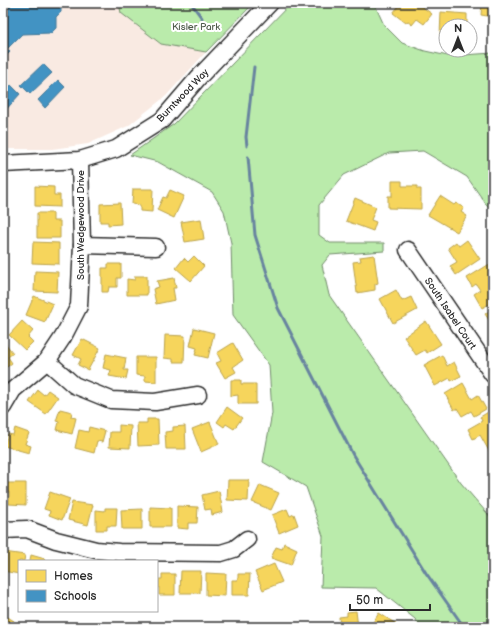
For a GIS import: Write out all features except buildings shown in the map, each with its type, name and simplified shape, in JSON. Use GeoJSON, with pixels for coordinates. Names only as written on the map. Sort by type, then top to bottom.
{"type":"FeatureCollection","features":[{"type":"Feature","properties":{"kind":"street","name":"Burntwood Way"},"geometry":{"type":"LineString","coordinates":[[3,164],[80,160],[116,149],[162,120],[199,77],[270,3]]}},
{"type":"Feature","properties":{"kind":"street","name":"South Wedgewood Drive"},"geometry":{"type":"LineString","coordinates":[[3,407],[13,390],[46,361],[64,337],[79,306],[82,245],[80,160]]}},
{"type":"Feature","properties":{"kind":"street"},"geometry":{"type":"LineString","coordinates":[[82,245],[156,247]]}},
{"type":"Feature","properties":{"kind":"street","name":"South Isabel Court"},"geometry":{"type":"LineString","coordinates":[[408,250],[493,375]]}},
{"type":"Feature","properties":{"kind":"street"},"geometry":{"type":"LineString","coordinates":[[46,361],[74,385],[111,400],[154,402],[198,395]]}},
{"type":"Feature","properties":{"kind":"street"},"geometry":{"type":"LineString","coordinates":[[3,530],[27,529],[56,540],[96,550],[119,552],[221,554],[234,549],[247,539]]}},
{"type":"Feature","properties":{"kind":"shaded area"},"geometry":{"type":"Polygon","coordinates":[[[3,3],[119,3],[121,13],[161,44],[206,52],[166,96],[128,126],[88,144],[52,149],[3,149],[3,3]]]}},
{"type":"Feature","properties":{"kind":"green space","name":"Kisler Park"},"geometry":{"type":"Polygon","coordinates":[[[119,3],[254,3],[206,52],[161,44],[121,13],[119,3]]]}},
{"type":"Feature","properties":{"kind":"green space"},"geometry":{"type":"Polygon","coordinates":[[[291,3],[374,3],[384,25],[402,43],[438,54],[438,58],[478,58],[478,54],[493,53],[493,214],[467,177],[423,151],[389,153],[344,175],[319,205],[319,235],[330,243],[384,243],[384,251],[330,255],[322,265],[329,295],[461,483],[493,520],[493,627],[421,627],[415,619],[376,588],[321,587],[323,536],[306,487],[263,462],[272,413],[269,365],[233,315],[231,243],[224,211],[212,192],[158,162],[130,155],[174,124],[291,3]]]}},
{"type":"Feature","properties":{"kind":"waterway"},"geometry":{"type":"LineString","coordinates":[[191,3],[202,18]]}},
{"type":"Feature","properties":{"kind":"waterway"},"geometry":{"type":"LineString","coordinates":[[247,146],[246,137],[254,67]]}},
{"type":"Feature","properties":{"kind":"waterway"},"geometry":{"type":"LineString","coordinates":[[248,157],[255,235],[278,308],[353,455],[426,573],[464,627]]}}]}
